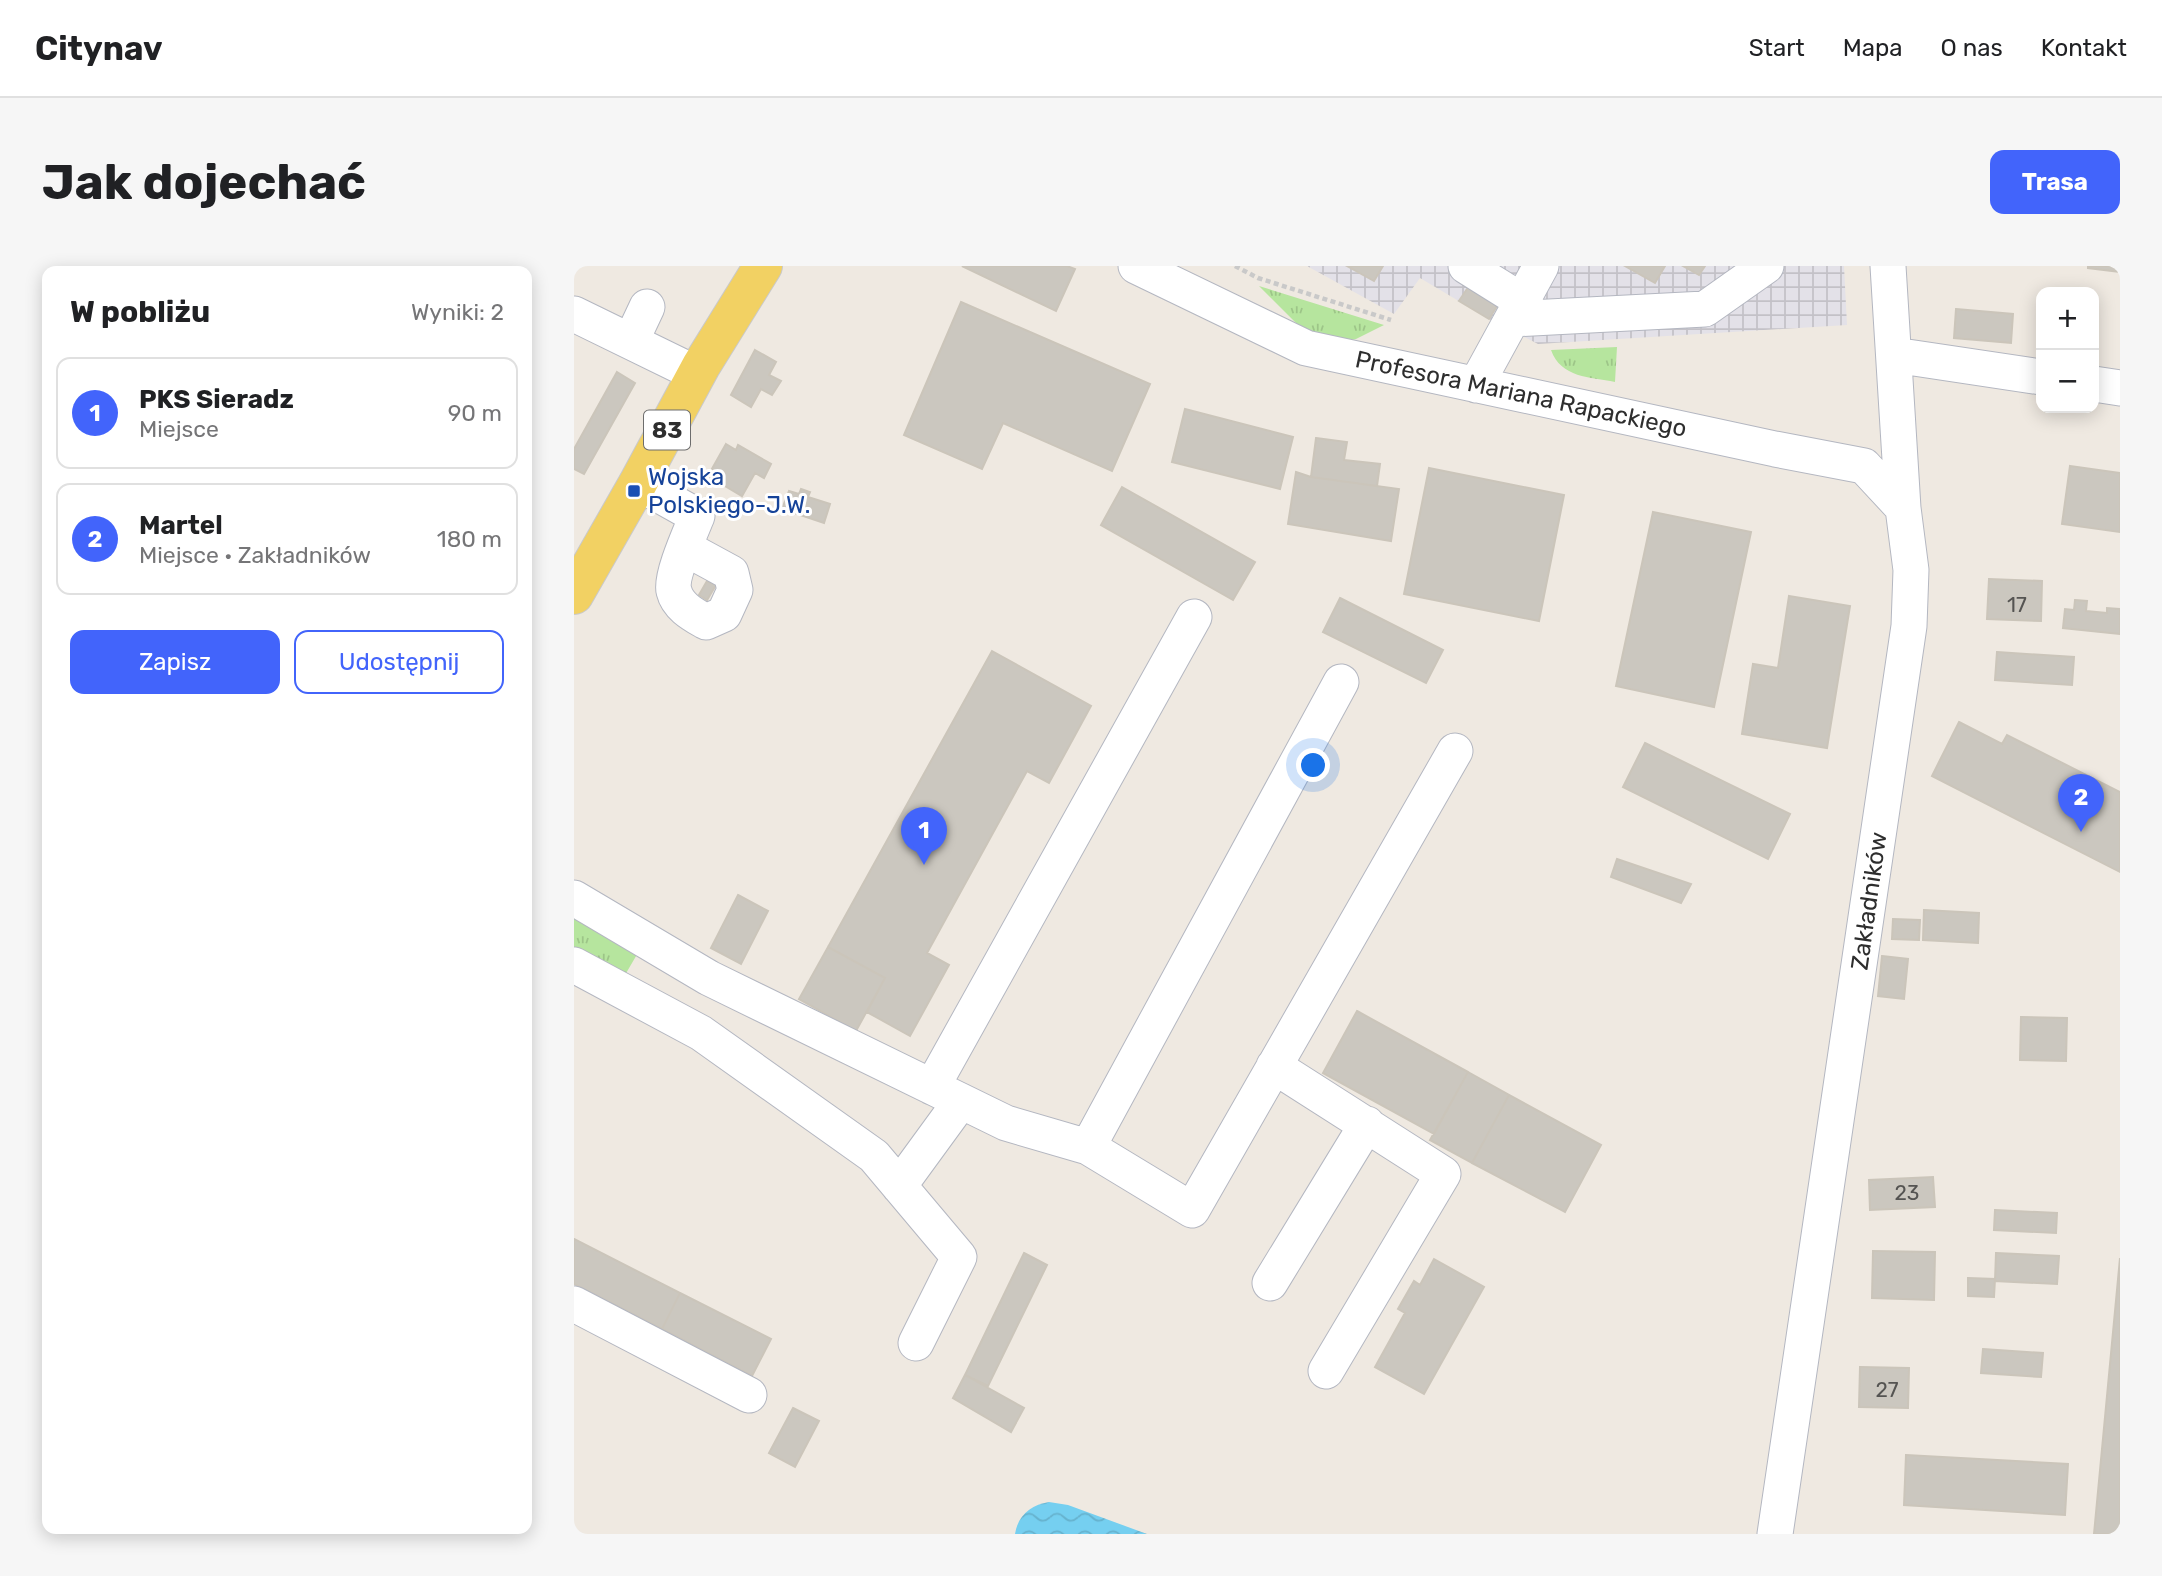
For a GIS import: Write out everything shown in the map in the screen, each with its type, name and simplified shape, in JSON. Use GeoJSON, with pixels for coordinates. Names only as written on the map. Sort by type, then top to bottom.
{"type":"FeatureCollection","features":[{"type":"Feature","properties":{"kind":"main road","name":"83"},"geometry":{"type":"LineString","coordinates":[[578,580],[638,484],[697,373],[764,266]]}},
{"type":"Feature","properties":{"kind":"street","name":"Profesora Mariana Rapackiego"},"geometry":{"type":"LineString","coordinates":[[1136,266],[1306,348],[1864,466],[1903,508]]}},
{"type":"Feature","properties":{"kind":"street"},"geometry":{"type":"LineString","coordinates":[[1466,266],[1517,310],[1704,309],[1766,266]]}},
{"type":"Feature","properties":{"kind":"street"},"geometry":{"type":"LineString","coordinates":[[1476,385],[1541,266]]}},
{"type":"Feature","properties":{"kind":"street","name":"Zakładników"},"geometry":{"type":"LineString","coordinates":[[1775,1534],[1909,626],[1912,570],[1903,508],[1888,266]]}},
{"type":"Feature","properties":{"kind":"street"},"geometry":{"type":"LineString","coordinates":[[631,341],[647,307]]}},
{"type":"Feature","properties":{"kind":"street"},"geometry":{"type":"LineString","coordinates":[[574,314],[697,373]]}},
{"type":"Feature","properties":{"kind":"street"},"geometry":{"type":"LineString","coordinates":[[1894,355],[2036,376]]}},
{"type":"Feature","properties":{"kind":"street"},"geometry":{"type":"LineString","coordinates":[[2099,385],[2120,388]]}},
{"type":"Feature","properties":{"kind":"street"},"geometry":{"type":"LineString","coordinates":[[638,484],[696,516],[685,548]]}},
{"type":"Feature","properties":{"kind":"street"},"geometry":{"type":"LineString","coordinates":[[899,1186],[1194,617]]}},
{"type":"Feature","properties":{"kind":"street"},"geometry":{"type":"LineString","coordinates":[[1088,1147],[1341,682]]}},
{"type":"Feature","properties":{"kind":"street"},"geometry":{"type":"LineString","coordinates":[[574,898],[709,978],[1006,1123],[1088,1147],[1192,1210],[1455,751]]}},
{"type":"Feature","properties":{"kind":"street"},"geometry":{"type":"LineString","coordinates":[[630,995],[659,948]]}},
{"type":"Feature","properties":{"kind":"street"},"geometry":{"type":"LineString","coordinates":[[574,965],[701,1033],[874,1156],[959,1257],[916,1343]]}},
{"type":"Feature","properties":{"kind":"street"},"geometry":{"type":"LineString","coordinates":[[1274,1066],[1443,1174],[1326,1371]]}},
{"type":"Feature","properties":{"kind":"street"},"geometry":{"type":"LineString","coordinates":[[1270,1283],[1367,1124]]}},
{"type":"Feature","properties":{"kind":"street"},"geometry":{"type":"LineString","coordinates":[[574,1304],[749,1395]]}},
{"type":"Feature","properties":{"kind":"path"},"geometry":{"type":"LineString","coordinates":[[1235,266],[1258,278],[1391,320]]}},
{"type":"Feature","properties":{"kind":"shaded area"},"geometry":{"type":"Polygon","coordinates":[[[1307,266],[1844,266],[1847,325],[1538,344],[1489,319],[1420,278],[1394,314],[1307,266]]]}},
{"type":"Feature","properties":{"kind":"green space"},"geometry":{"type":"Polygon","coordinates":[[[1259,286],[1384,325],[1356,339],[1345,341],[1311,332],[1299,326],[1259,286]]]}},
{"type":"Feature","properties":{"kind":"green space"},"geometry":{"type":"Polygon","coordinates":[[[1617,347],[1615,382],[1569,371],[1551,350],[1617,347]]]}},
{"type":"Feature","properties":{"kind":"green space"},"geometry":{"type":"Polygon","coordinates":[[[574,915],[639,951],[625,975],[574,947],[574,915]]]}},
{"type":"Feature","properties":{"kind":"water"},"geometry":{"type":"Polygon","coordinates":[[[1049,1502],[1068,1505],[1147,1534],[1015,1534],[1019,1521],[1026,1512],[1049,1502]]]}},
{"type":"Feature","properties":{"kind":"building"},"geometry":{"type":"Polygon","coordinates":[[[962,266],[1067,266],[1075,269],[1056,311],[962,266]]]}},
{"type":"Feature","properties":{"kind":"building"},"geometry":{"type":"Polygon","coordinates":[[[1347,266],[1383,266],[1374,281],[1347,266]]]}},
{"type":"Feature","properties":{"kind":"building"},"geometry":{"type":"Polygon","coordinates":[[[1625,266],[1665,266],[1655,283],[1625,266]]]}},
{"type":"Feature","properties":{"kind":"building"},"geometry":{"type":"Polygon","coordinates":[[[1683,266],[1705,266],[1699,275],[1683,266]]]}},
{"type":"Feature","properties":{"kind":"building"},"geometry":{"type":"Polygon","coordinates":[[[2120,266],[2120,272],[2088,268],[2120,266]]]}},
{"type":"Feature","properties":{"kind":"building"},"geometry":{"type":"Polygon","coordinates":[[[1475,277],[1504,295],[1489,319],[1459,301],[1475,277]]]}},
{"type":"Feature","properties":{"kind":"building"},"geometry":{"type":"Polygon","coordinates":[[[961,302],[1150,384],[1112,471],[1003,423],[982,469],[904,435],[961,302]]]}},
{"type":"Feature","properties":{"kind":"building"},"geometry":{"type":"Polygon","coordinates":[[[1956,309],[2013,314],[2011,343],[1954,338],[1956,309]]]}},
{"type":"Feature","properties":{"kind":"building"},"geometry":{"type":"Polygon","coordinates":[[[755,350],[776,362],[769,375],[781,381],[772,395],[761,389],[751,407],[731,395],[755,350]]]}},
{"type":"Feature","properties":{"kind":"building"},"geometry":{"type":"Polygon","coordinates":[[[617,372],[635,383],[584,474],[574,469],[574,449],[617,372]]]}},
{"type":"Feature","properties":{"kind":"building"},"geometry":{"type":"Polygon","coordinates":[[[1185,409],[1293,437],[1280,489],[1172,462],[1185,409]]]}},
{"type":"Feature","properties":{"kind":"building"},"geometry":{"type":"Polygon","coordinates":[[[1316,438],[1347,442],[1344,460],[1380,464],[1377,486],[1311,477],[1316,438]]]}},
{"type":"Feature","properties":{"kind":"building"},"geometry":{"type":"Polygon","coordinates":[[[726,444],[736,450],[738,445],[771,464],[764,478],[755,473],[742,496],[708,476],[726,444]]]}},
{"type":"Feature","properties":{"kind":"building"},"geometry":{"type":"Polygon","coordinates":[[[2070,466],[2120,473],[2120,532],[2062,524],[2070,466]]]}},
{"type":"Feature","properties":{"kind":"building"},"geometry":{"type":"Polygon","coordinates":[[[1429,468],[1564,495],[1539,621],[1404,594],[1429,468]]]}},
{"type":"Feature","properties":{"kind":"building"},"geometry":{"type":"Polygon","coordinates":[[[1296,472],[1311,477],[1399,489],[1391,541],[1288,524],[1296,472]]]}},
{"type":"Feature","properties":{"kind":"building"},"geometry":{"type":"Polygon","coordinates":[[[1122,487],[1255,562],[1233,600],[1101,525],[1122,487]]]}},
{"type":"Feature","properties":{"kind":"building"},"geometry":{"type":"Polygon","coordinates":[[[801,489],[810,492],[808,497],[830,504],[824,523],[782,509],[789,491],[799,494],[801,489]]]}},
{"type":"Feature","properties":{"kind":"building"},"geometry":{"type":"Polygon","coordinates":[[[1653,512],[1751,532],[1714,707],[1616,686],[1653,512]]]}},
{"type":"Feature","properties":{"kind":"building"},"geometry":{"type":"Polygon","coordinates":[[[1989,579],[2042,581],[2041,621],[1987,619],[1989,579]]]}},
{"type":"Feature","properties":{"kind":"building"},"geometry":{"type":"Polygon","coordinates":[[[707,581],[716,585],[707,600],[699,595],[707,581]]]}},
{"type":"Feature","properties":{"kind":"building"},"geometry":{"type":"Polygon","coordinates":[[[1789,596],[1850,606],[1827,748],[1742,734],[1753,664],[1778,668],[1789,596]]]}},
{"type":"Feature","properties":{"kind":"building"},"geometry":{"type":"Polygon","coordinates":[[[1340,598],[1443,650],[1426,683],[1323,632],[1340,598]]]}},
{"type":"Feature","properties":{"kind":"building"},"geometry":{"type":"Polygon","coordinates":[[[2075,600],[2087,601],[2086,611],[2107,613],[2107,608],[2120,609],[2120,634],[2063,628],[2065,609],[2074,610],[2075,600]]]}},
{"type":"Feature","properties":{"kind":"building"},"geometry":{"type":"Polygon","coordinates":[[[992,651],[1091,706],[1049,783],[1027,771],[927,953],[949,965],[910,1036],[867,1012],[885,978],[828,947],[992,651]]]}},
{"type":"Feature","properties":{"kind":"building"},"geometry":{"type":"Polygon","coordinates":[[[1997,652],[2074,657],[2072,685],[1995,680],[1997,652]]]}},
{"type":"Feature","properties":{"kind":"building"},"geometry":{"type":"Polygon","coordinates":[[[1959,722],[2002,744],[2007,735],[2120,792],[2120,872],[1932,776],[1959,722]]]}},
{"type":"Feature","properties":{"kind":"building"},"geometry":{"type":"Polygon","coordinates":[[[1645,743],[1790,814],[1768,859],[1623,787],[1645,743]]]}},
{"type":"Feature","properties":{"kind":"building"},"geometry":{"type":"Polygon","coordinates":[[[1617,859],[1691,884],[1681,903],[1611,877],[1617,859]]]}},
{"type":"Feature","properties":{"kind":"building"},"geometry":{"type":"Polygon","coordinates":[[[738,895],[768,911],[741,964],[711,948],[738,895]]]}},
{"type":"Feature","properties":{"kind":"building"},"geometry":{"type":"Polygon","coordinates":[[[1924,910],[1979,913],[1978,943],[1923,940],[1924,910]]]}},
{"type":"Feature","properties":{"kind":"building"},"geometry":{"type":"Polygon","coordinates":[[[1893,919],[1920,920],[1919,940],[1892,939],[1893,919]]]}},
{"type":"Feature","properties":{"kind":"building"},"geometry":{"type":"Polygon","coordinates":[[[828,947],[885,978],[856,1031],[799,999],[828,947]]]}},
{"type":"Feature","properties":{"kind":"building"},"geometry":{"type":"Polygon","coordinates":[[[1882,956],[1908,959],[1904,999],[1878,996],[1882,956]]]}},
{"type":"Feature","properties":{"kind":"building"},"geometry":{"type":"Polygon","coordinates":[[[1357,1011],[1468,1072],[1434,1134],[1323,1073],[1357,1011]]]}},
{"type":"Feature","properties":{"kind":"building"},"geometry":{"type":"Polygon","coordinates":[[[2021,1017],[2067,1018],[2066,1061],[2020,1060],[2021,1017]]]}},
{"type":"Feature","properties":{"kind":"building"},"geometry":{"type":"Polygon","coordinates":[[[1468,1072],[1509,1095],[1472,1163],[1430,1140],[1468,1072]]]}},
{"type":"Feature","properties":{"kind":"building"},"geometry":{"type":"Polygon","coordinates":[[[1509,1095],[1601,1145],[1565,1212],[1472,1163],[1509,1095]]]}},
{"type":"Feature","properties":{"kind":"building"},"geometry":{"type":"Polygon","coordinates":[[[1933,1177],[1935,1207],[1870,1210],[1869,1180],[1933,1177]]]}},
{"type":"Feature","properties":{"kind":"building"},"geometry":{"type":"Polygon","coordinates":[[[1995,1210],[2057,1213],[2056,1233],[1994,1230],[1995,1210]]]}},
{"type":"Feature","properties":{"kind":"building"},"geometry":{"type":"Polygon","coordinates":[[[574,1239],[680,1293],[662,1329],[574,1284],[574,1239]]]}},
{"type":"Feature","properties":{"kind":"building"},"geometry":{"type":"Polygon","coordinates":[[[1873,1251],[1935,1252],[1934,1300],[1872,1298],[1873,1251]]]}},
{"type":"Feature","properties":{"kind":"building"},"geometry":{"type":"Polygon","coordinates":[[[1024,1253],[1047,1265],[988,1386],[965,1375],[1024,1253]]]}},
{"type":"Feature","properties":{"kind":"building"},"geometry":{"type":"Polygon","coordinates":[[[1996,1253],[2059,1256],[2057,1284],[1995,1281],[1996,1253]]]}},
{"type":"Feature","properties":{"kind":"building"},"geometry":{"type":"Polygon","coordinates":[[[2120,1258],[2120,1534],[2094,1534],[2120,1258]]]}},
{"type":"Feature","properties":{"kind":"building"},"geometry":{"type":"Polygon","coordinates":[[[1434,1259],[1484,1287],[1424,1394],[1375,1367],[1405,1313],[1398,1309],[1414,1281],[1420,1285],[1434,1259]]]}},
{"type":"Feature","properties":{"kind":"building"},"geometry":{"type":"Polygon","coordinates":[[[1968,1278],[1995,1279],[1994,1297],[1968,1296],[1968,1278]]]}},
{"type":"Feature","properties":{"kind":"building"},"geometry":{"type":"Polygon","coordinates":[[[680,1293],[771,1339],[752,1376],[662,1329],[680,1293]]]}},
{"type":"Feature","properties":{"kind":"building"},"geometry":{"type":"Polygon","coordinates":[[[1983,1349],[2043,1353],[2041,1377],[1981,1373],[1983,1349]]]}},
{"type":"Feature","properties":{"kind":"building"},"geometry":{"type":"Polygon","coordinates":[[[1860,1367],[1909,1368],[1908,1408],[1859,1407],[1860,1367]]]}},
{"type":"Feature","properties":{"kind":"building"},"geometry":{"type":"Polygon","coordinates":[[[965,1375],[1024,1408],[1011,1432],[953,1398],[965,1375]]]}},
{"type":"Feature","properties":{"kind":"building"},"geometry":{"type":"Polygon","coordinates":[[[793,1408],[819,1421],[795,1467],[769,1453],[793,1408]]]}},
{"type":"Feature","properties":{"kind":"building"},"geometry":{"type":"Polygon","coordinates":[[[1906,1455],[2068,1464],[2065,1515],[1904,1505],[1906,1455]]]}},
{"type":"Feature","properties":{"kind":"place","name":"Wojska Polskiego-J.W."},"geometry":{"type":"Point","coordinates":[634,491]}},
{"type":"Feature","properties":{"kind":"place","name":"Martel"},"geometry":{"type":"Point","coordinates":[2081,832]}},
{"type":"Feature","properties":{"kind":"place","name":"PKS Sieradz"},"geometry":{"type":"Point","coordinates":[924,865]}}]}
